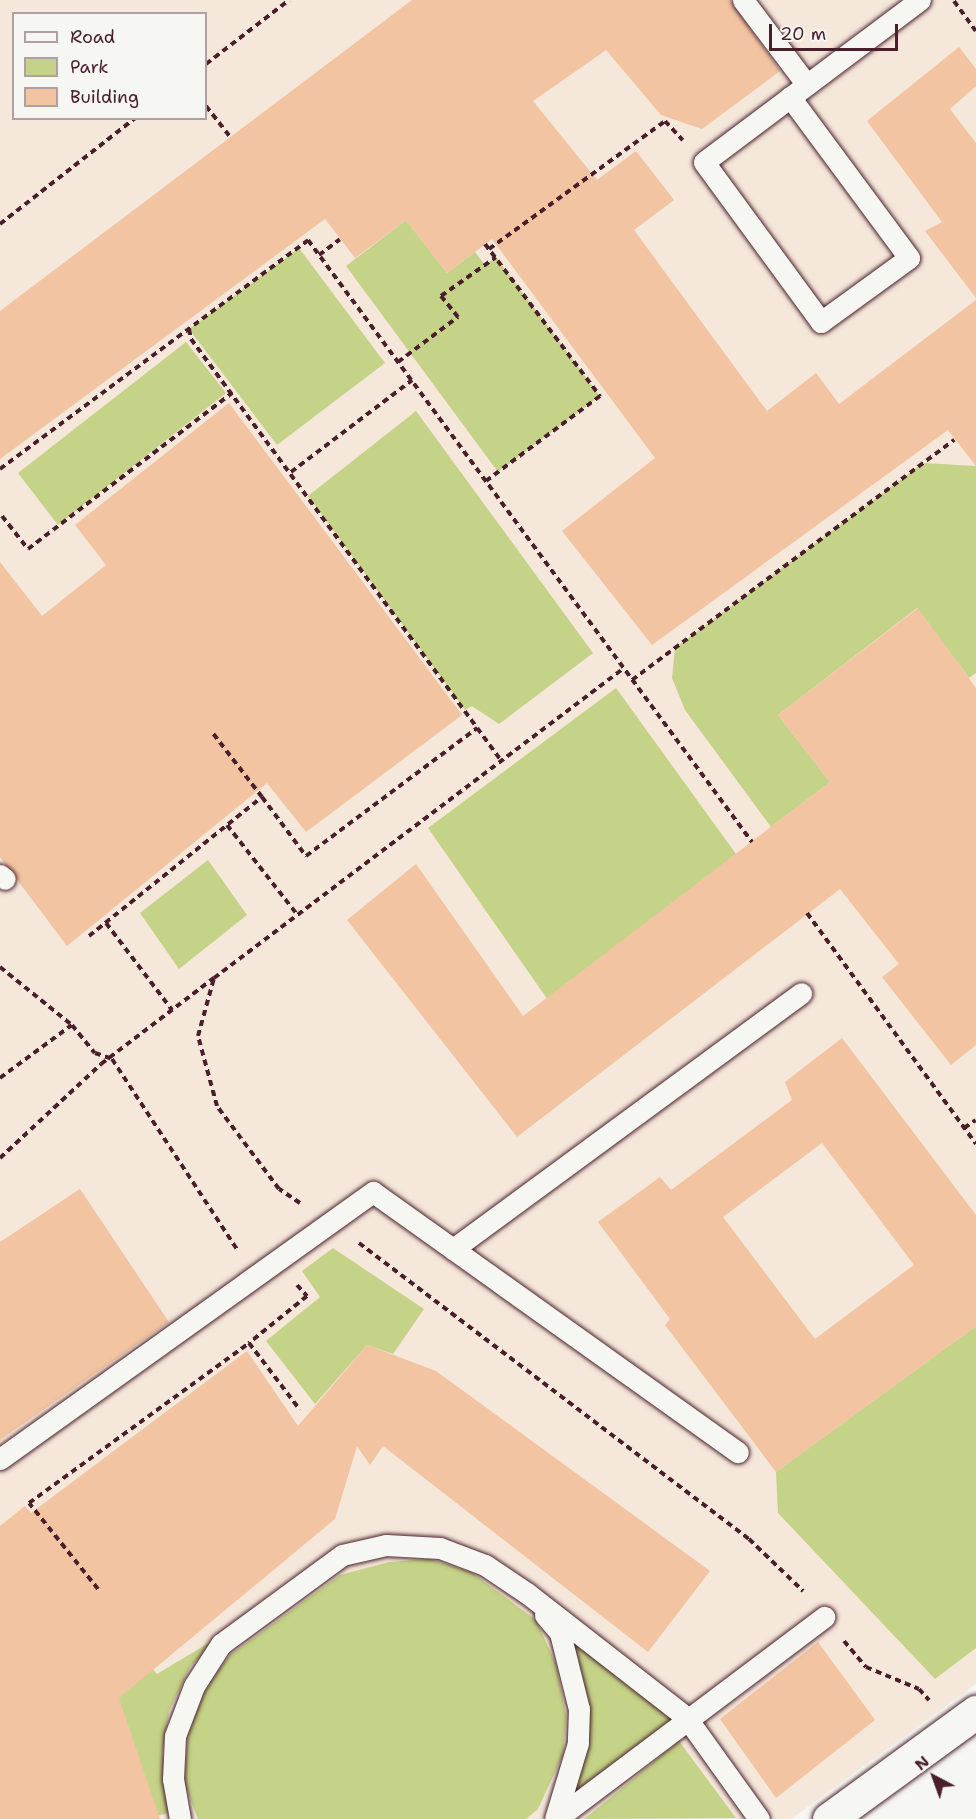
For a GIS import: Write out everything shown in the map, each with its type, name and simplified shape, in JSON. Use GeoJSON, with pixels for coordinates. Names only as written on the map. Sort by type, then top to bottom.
{"type":"FeatureCollection","features":[{"type":"Feature","properties":{"kind":"main road"},"geometry":{"type":"LineString","coordinates":[[829,1819],[966,1719]]}},
{"type":"Feature","properties":{"kind":"lane"},"geometry":{"type":"LineString","coordinates":[[742,0],[799,91],[909,258],[821,322],[704,162],[799,91],[920,0]]}},
{"type":"Feature","properties":{"kind":"lane"},"geometry":{"type":"LineString","coordinates":[[453,1249],[801,993]]}},
{"type":"Feature","properties":{"kind":"lane"},"geometry":{"type":"LineString","coordinates":[[0,1459],[333,1224],[373,1192],[738,1452]]}},
{"type":"Feature","properties":{"kind":"lane"},"geometry":{"type":"LineString","coordinates":[[180,1819],[175,1736],[194,1686],[221,1644],[342,1555],[386,1545],[440,1548],[485,1564],[528,1594],[686,1717],[759,1819]]}},
{"type":"Feature","properties":{"kind":"lane"},"geometry":{"type":"LineString","coordinates":[[528,1594],[560,1633],[579,1709],[578,1743],[556,1819]]}},
{"type":"Feature","properties":{"kind":"lane"},"geometry":{"type":"LineString","coordinates":[[556,1819],[686,1717],[824,1617]]}},
{"type":"Feature","properties":{"kind":"path"},"geometry":{"type":"LineString","coordinates":[[207,63],[289,0]]}},
{"type":"Feature","properties":{"kind":"path"},"geometry":{"type":"LineString","coordinates":[[954,0],[976,31]]}},
{"type":"Feature","properties":{"kind":"path"},"geometry":{"type":"LineString","coordinates":[[207,107],[231,138]]}},
{"type":"Feature","properties":{"kind":"path"},"geometry":{"type":"LineString","coordinates":[[0,224],[132,120]]}},
{"type":"Feature","properties":{"kind":"path"},"geometry":{"type":"LineString","coordinates":[[489,249],[665,121],[704,162]]}},
{"type":"Feature","properties":{"kind":"path"},"geometry":{"type":"LineString","coordinates":[[319,255],[340,239]]}},
{"type":"Feature","properties":{"kind":"path"},"geometry":{"type":"LineString","coordinates":[[0,470],[308,240],[752,842]]}},
{"type":"Feature","properties":{"kind":"path"},"geometry":{"type":"LineString","coordinates":[[485,244],[600,396],[486,481]]}},
{"type":"Feature","properties":{"kind":"path"},"geometry":{"type":"LineString","coordinates":[[398,362],[458,317],[441,296],[496,257]]}},
{"type":"Feature","properties":{"kind":"path"},"geometry":{"type":"LineString","coordinates":[[189,329],[191,339],[500,759]]}},
{"type":"Feature","properties":{"kind":"path"},"geometry":{"type":"LineString","coordinates":[[291,472],[412,380]]}},
{"type":"Feature","properties":{"kind":"path"},"geometry":{"type":"LineString","coordinates":[[1,515],[28,549],[232,393]]}},
{"type":"Feature","properties":{"kind":"path"},"geometry":{"type":"LineString","coordinates":[[632,680],[954,440]]}},
{"type":"Feature","properties":{"kind":"path"},"geometry":{"type":"LineString","coordinates":[[0,1158],[112,1059],[172,1010],[296,913],[624,668]]}},
{"type":"Feature","properties":{"kind":"path"},"geometry":{"type":"LineString","coordinates":[[212,732],[306,856],[477,728]]}},
{"type":"Feature","properties":{"kind":"path"},"geometry":{"type":"LineString","coordinates":[[89,936],[262,797]]}},
{"type":"Feature","properties":{"kind":"path"},"geometry":{"type":"LineString","coordinates":[[227,825],[296,913]]}},
{"type":"Feature","properties":{"kind":"path"},"geometry":{"type":"LineString","coordinates":[[807,914],[976,1144]]}},
{"type":"Feature","properties":{"kind":"path"},"geometry":{"type":"LineString","coordinates":[[106,923],[172,1010]]}},
{"type":"Feature","properties":{"kind":"path"},"geometry":{"type":"LineString","coordinates":[[0,967],[72,1025],[95,1053],[112,1059],[255,1278]]}},
{"type":"Feature","properties":{"kind":"path"},"geometry":{"type":"LineString","coordinates":[[214,978],[198,1036],[217,1106],[279,1190],[333,1224],[749,1539],[790,1575],[866,1667],[919,1689],[966,1719]]}},
{"type":"Feature","properties":{"kind":"path"},"geometry":{"type":"LineString","coordinates":[[0,1078],[72,1025]]}},
{"type":"Feature","properties":{"kind":"path"},"geometry":{"type":"LineString","coordinates":[[964,1128],[976,1120]]}},
{"type":"Feature","properties":{"kind":"path"},"geometry":{"type":"LineString","coordinates":[[98,1589],[29,1503],[249,1343],[307,1296],[290,1276]]}},
{"type":"Feature","properties":{"kind":"path"},"geometry":{"type":"LineString","coordinates":[[249,1343],[300,1410]]}},
{"type":"Feature","properties":{"kind":"shaded area"},"geometry":{"type":"Polygon","coordinates":[[[0,0],[976,0],[976,1684],[791,1819],[0,1819],[0,0]]]}},
{"type":"Feature","properties":{"kind":"green space"},"geometry":{"type":"Polygon","coordinates":[[[406,220],[447,273],[475,252],[485,265],[496,257],[600,396],[498,472],[346,266],[406,220]]]}},
{"type":"Feature","properties":{"kind":"green space"},"geometry":{"type":"Polygon","coordinates":[[[299,248],[385,363],[277,445],[189,329],[299,248]]]}},
{"type":"Feature","properties":{"kind":"green space"},"geometry":{"type":"Polygon","coordinates":[[[186,342],[226,393],[58,525],[18,473],[186,342]]]}},
{"type":"Feature","properties":{"kind":"green space"},"geometry":{"type":"Polygon","coordinates":[[[416,411],[593,653],[499,724],[472,706],[465,710],[308,496],[416,411]]]}},
{"type":"Feature","properties":{"kind":"green space"},"geometry":{"type":"Polygon","coordinates":[[[923,463],[976,466],[976,673],[969,678],[917,608],[778,715],[830,782],[771,827],[685,710],[672,678],[675,648],[923,463]]]}},
{"type":"Feature","properties":{"kind":"green space"},"geometry":{"type":"Polygon","coordinates":[[[616,688],[736,854],[548,1000],[428,828],[616,688]]]}},
{"type":"Feature","properties":{"kind":"green space"},"geometry":{"type":"Polygon","coordinates":[[[208,860],[247,915],[179,969],[140,913],[208,860]]]}},
{"type":"Feature","properties":{"kind":"green space"},"geometry":{"type":"Polygon","coordinates":[[[333,1248],[424,1309],[393,1354],[367,1345],[315,1404],[266,1341],[320,1297],[302,1271],[333,1248]]]}},
{"type":"Feature","properties":{"kind":"green space"},"geometry":{"type":"Polygon","coordinates":[[[976,1326],[976,1648],[935,1679],[778,1513],[776,1472],[976,1326]]]}},
{"type":"Feature","properties":{"kind":"green space"},"geometry":{"type":"Polygon","coordinates":[[[430,1559],[471,1572],[536,1620],[556,1664],[566,1715],[563,1755],[538,1809],[526,1819],[198,1819],[184,1783],[188,1732],[204,1688],[230,1655],[340,1575],[389,1562],[430,1559]]]}},
{"type":"Feature","properties":{"kind":"green space"},"geometry":{"type":"Polygon","coordinates":[[[560,1633],[686,1717],[556,1819],[578,1743],[560,1633]]]}},
{"type":"Feature","properties":{"kind":"green space"},"geometry":{"type":"Polygon","coordinates":[[[125,1636],[157,1674],[217,1638],[190,1667],[169,1711],[162,1754],[178,1810],[154,1817],[109,1691],[125,1636]]]}},
{"type":"Feature","properties":{"kind":"green space"},"geometry":{"type":"Polygon","coordinates":[[[679,1741],[736,1818],[584,1819],[604,1803],[679,1741]]]}},
{"type":"Feature","properties":{"kind":"building"},"geometry":{"type":"Polygon","coordinates":[[[412,0],[730,0],[780,71],[702,129],[661,115],[606,50],[533,101],[597,180],[636,151],[674,200],[634,230],[767,411],[816,373],[839,404],[976,300],[976,466],[948,430],[652,645],[562,531],[655,458],[492,239],[447,273],[406,220],[355,258],[325,219],[0,459],[0,311],[412,0]]]}},
{"type":"Feature","properties":{"kind":"building"},"geometry":{"type":"Polygon","coordinates":[[[959,47],[976,69],[976,86],[950,109],[976,143],[976,298],[925,231],[942,222],[867,121],[959,47]]]}},
{"type":"Feature","properties":{"kind":"building"},"geometry":{"type":"Polygon","coordinates":[[[229,403],[462,715],[306,832],[267,783],[67,946],[0,857],[0,562],[42,616],[106,565],[75,525],[229,403]]]}},
{"type":"Feature","properties":{"kind":"building"},"geometry":{"type":"Polygon","coordinates":[[[918,608],[976,688],[976,1045],[951,1065],[882,977],[899,964],[840,889],[517,1137],[347,920],[416,864],[523,1016],[830,782],[778,715],[918,608]]]}},
{"type":"Feature","properties":{"kind":"building"},"geometry":{"type":"Polygon","coordinates":[[[842,1038],[976,1215],[976,1326],[776,1472],[665,1325],[670,1319],[598,1222],[660,1177],[671,1190],[792,1100],[785,1082],[842,1038]],[[822,1143],[723,1217],[815,1339],[914,1265],[822,1143]]]}},
{"type":"Feature","properties":{"kind":"building"},"geometry":{"type":"Polygon","coordinates":[[[80,1189],[169,1322],[0,1440],[0,1242],[80,1189]]]}},
{"type":"Feature","properties":{"kind":"building"},"geometry":{"type":"Polygon","coordinates":[[[367,1345],[436,1371],[710,1571],[648,1652],[383,1446],[370,1465],[357,1446],[335,1519],[119,1698],[160,1819],[0,1819],[0,1526],[25,1506],[31,1513],[247,1351],[298,1426],[367,1345]]]}},
{"type":"Feature","properties":{"kind":"building"},"geometry":{"type":"Polygon","coordinates":[[[818,1642],[875,1720],[776,1798],[720,1719],[818,1642]]]}}]}
